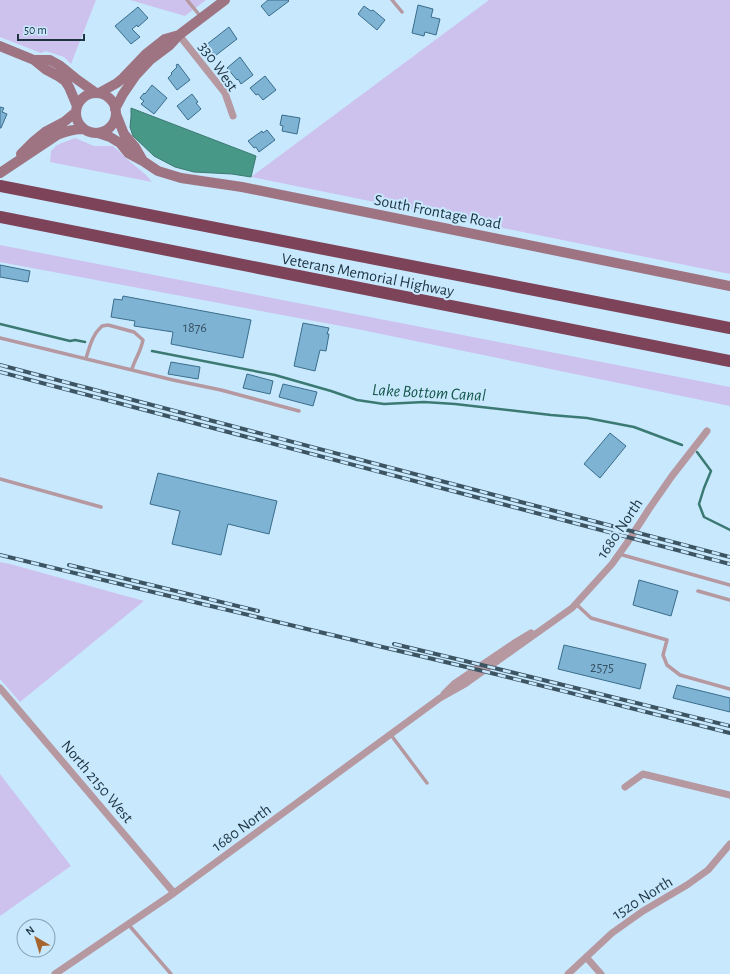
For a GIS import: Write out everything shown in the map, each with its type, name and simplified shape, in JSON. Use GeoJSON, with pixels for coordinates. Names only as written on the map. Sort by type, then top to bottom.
{"type":"FeatureCollection","features":[{"type":"Feature","properties":{"kind":"highway","name":"Veterans Memorial Highway"},"geometry":{"type":"LineString","coordinates":[[0,186],[730,328]]}},
{"type":"Feature","properties":{"kind":"highway","name":"Veterans Memorial Highway"},"geometry":{"type":"LineString","coordinates":[[0,217],[730,361]]}},
{"type":"Feature","properties":{"kind":"street"},"geometry":{"type":"LineString","coordinates":[[115,112],[123,94],[136,75],[150,60],[170,45],[179,35],[225,0]]}},
{"type":"Feature","properties":{"kind":"street"},"geometry":{"type":"LineString","coordinates":[[0,173],[45,132],[64,122],[76,109],[84,97],[90,94],[98,93],[117,83],[146,54],[165,39],[179,35]]}},
{"type":"Feature","properties":{"kind":"street","name":"330 West"},"geometry":{"type":"LineString","coordinates":[[179,35],[225,93],[233,116]]}},
{"type":"Feature","properties":{"kind":"street"},"geometry":{"type":"LineString","coordinates":[[0,46],[34,60],[45,69],[65,81],[72,94],[78,122],[84,129],[89,132],[98,133],[107,130],[110,127],[115,119],[115,112],[110,99],[105,95],[98,93],[50,60],[34,60]]}},
{"type":"Feature","properties":{"kind":"street","name":"South Frontage Road"},"geometry":{"type":"LineString","coordinates":[[115,112],[124,134],[135,146],[143,161]]}},
{"type":"Feature","properties":{"kind":"street"},"geometry":{"type":"LineString","coordinates":[[8,166],[57,135],[64,132],[84,129]]}},
{"type":"Feature","properties":{"kind":"street","name":"South Frontage Road"},"geometry":{"type":"LineString","coordinates":[[98,133],[110,137],[120,143],[128,153],[158,171],[181,178],[242,187],[730,286]]}},
{"type":"Feature","properties":{"kind":"street","name":"1680 North"},"geometry":{"type":"LineString","coordinates":[[55,974],[174,893],[391,735],[440,698],[454,684],[508,647],[524,637],[542,629],[564,614],[599,580],[628,543],[672,476],[707,431]]}},
{"type":"Feature","properties":{"kind":"street","name":"North 2150 West"},"geometry":{"type":"LineString","coordinates":[[0,688],[174,893]]}},
{"type":"Feature","properties":{"kind":"street"},"geometry":{"type":"LineString","coordinates":[[625,787],[643,774],[730,795]]}},
{"type":"Feature","properties":{"kind":"street","name":"1520 North"},"geometry":{"type":"LineString","coordinates":[[568,974],[612,932],[643,911],[687,885],[708,870],[730,844]]}},
{"type":"Feature","properties":{"kind":"street"},"geometry":{"type":"LineString","coordinates":[[586,957],[601,974]]}},
{"type":"Feature","properties":{"kind":"lane"},"geometry":{"type":"LineString","coordinates":[[187,0],[202,18]]}},
{"type":"Feature","properties":{"kind":"lane"},"geometry":{"type":"LineString","coordinates":[[392,0],[402,12]]}},
{"type":"Feature","properties":{"kind":"lane"},"geometry":{"type":"LineString","coordinates":[[86,358],[93,337],[102,326],[108,325],[134,332],[143,340],[132,369]]}},
{"type":"Feature","properties":{"kind":"lane"},"geometry":{"type":"LineString","coordinates":[[0,338],[173,380],[221,390],[299,411]]}},
{"type":"Feature","properties":{"kind":"lane"},"geometry":{"type":"LineString","coordinates":[[0,479],[101,507]]}},
{"type":"Feature","properties":{"kind":"lane"},"geometry":{"type":"LineString","coordinates":[[619,554],[730,585]]}},
{"type":"Feature","properties":{"kind":"lane"},"geometry":{"type":"LineString","coordinates":[[698,591],[730,600]]}},
{"type":"Feature","properties":{"kind":"lane"},"geometry":{"type":"LineString","coordinates":[[576,604],[591,618],[667,640],[663,654],[667,664],[680,676],[730,689]]}},
{"type":"Feature","properties":{"kind":"lane"},"geometry":{"type":"LineString","coordinates":[[391,735],[427,783]]}},
{"type":"Feature","properties":{"kind":"lane"},"geometry":{"type":"LineString","coordinates":[[128,924],[171,974]]}},
{"type":"Feature","properties":{"kind":"shaded area"},"geometry":{"type":"Polygon","coordinates":[[[0,0],[96,0],[71,64],[64,57],[46,51],[41,53],[0,37],[0,0]]]}},
{"type":"Feature","properties":{"kind":"shaded area"},"geometry":{"type":"Polygon","coordinates":[[[130,0],[206,0],[185,16],[130,0]]]}},
{"type":"Feature","properties":{"kind":"shaded area"},"geometry":{"type":"Polygon","coordinates":[[[489,0],[730,0],[730,274],[251,177],[489,0]]]}},
{"type":"Feature","properties":{"kind":"shaded area"},"geometry":{"type":"Polygon","coordinates":[[[131,108],[256,156],[251,177],[232,174],[194,172],[175,167],[154,156],[133,136],[130,127],[131,108]]]}},
{"type":"Feature","properties":{"kind":"shaded area"},"geometry":{"type":"Polygon","coordinates":[[[75,138],[94,146],[113,146],[152,182],[50,162],[51,151],[57,145],[75,138]]]}},
{"type":"Feature","properties":{"kind":"shaded area"},"geometry":{"type":"Polygon","coordinates":[[[0,245],[730,387],[730,406],[352,328],[0,262],[0,245]]]}},
{"type":"Feature","properties":{"kind":"shaded area"},"geometry":{"type":"Polygon","coordinates":[[[0,562],[144,601],[20,702],[0,679],[0,562]]]}},
{"type":"Feature","properties":{"kind":"shaded area"},"geometry":{"type":"Polygon","coordinates":[[[0,774],[71,866],[0,916],[0,774]]]}},
{"type":"Feature","properties":{"kind":"building"},"geometry":{"type":"Polygon","coordinates":[[[268,0],[289,1],[269,16],[261,6],[268,0]]]}},
{"type":"Feature","properties":{"kind":"building"},"geometry":{"type":"Polygon","coordinates":[[[418,5],[433,9],[431,17],[440,19],[436,35],[425,32],[424,36],[412,33],[418,5]]]}},
{"type":"Feature","properties":{"kind":"building"},"geometry":{"type":"Polygon","coordinates":[[[364,6],[371,11],[373,10],[385,20],[377,30],[358,14],[364,6]]]}},
{"type":"Feature","properties":{"kind":"building"},"geometry":{"type":"Polygon","coordinates":[[[138,7],[148,18],[138,27],[137,25],[132,29],[140,37],[131,44],[115,26],[138,7]]]}},
{"type":"Feature","properties":{"kind":"building"},"geometry":{"type":"Polygon","coordinates":[[[229,27],[237,39],[215,56],[206,45],[229,27]]]}},
{"type":"Feature","properties":{"kind":"building"},"geometry":{"type":"Polygon","coordinates":[[[240,57],[253,75],[241,84],[227,68],[240,57]]]}},
{"type":"Feature","properties":{"kind":"building"},"geometry":{"type":"Polygon","coordinates":[[[178,64],[190,80],[177,90],[168,78],[178,64]]]}},
{"type":"Feature","properties":{"kind":"building"},"geometry":{"type":"Polygon","coordinates":[[[265,76],[276,90],[263,100],[250,88],[265,76]]]}},
{"type":"Feature","properties":{"kind":"building"},"geometry":{"type":"Polygon","coordinates":[[[152,85],[167,98],[154,114],[141,104],[144,101],[140,98],[152,85]]]}},
{"type":"Feature","properties":{"kind":"building"},"geometry":{"type":"Polygon","coordinates":[[[192,94],[198,102],[196,103],[201,109],[188,120],[177,106],[192,94]]]}},
{"type":"Feature","properties":{"kind":"building"},"geometry":{"type":"Polygon","coordinates":[[[0,107],[4,108],[2,112],[7,114],[1,128],[0,128],[0,107]]]}},
{"type":"Feature","properties":{"kind":"building"},"geometry":{"type":"Polygon","coordinates":[[[282,115],[300,118],[297,134],[282,131],[283,126],[280,125],[282,115]]]}},
{"type":"Feature","properties":{"kind":"building"},"geometry":{"type":"Polygon","coordinates":[[[267,130],[275,140],[259,152],[256,147],[254,148],[248,141],[262,131],[263,133],[267,130]]]}},
{"type":"Feature","properties":{"kind":"building"},"geometry":{"type":"Polygon","coordinates":[[[0,265],[30,271],[28,282],[0,277],[0,265]]]}},
{"type":"Feature","properties":{"kind":"building"},"geometry":{"type":"Polygon","coordinates":[[[123,296],[251,320],[243,358],[171,344],[173,332],[134,326],[135,321],[111,317],[114,299],[122,300],[123,296]]]}},
{"type":"Feature","properties":{"kind":"building"},"geometry":{"type":"Polygon","coordinates":[[[303,323],[329,328],[327,334],[329,334],[326,351],[320,350],[315,371],[294,366],[303,323]]]}},
{"type":"Feature","properties":{"kind":"building"},"geometry":{"type":"Polygon","coordinates":[[[171,362],[200,367],[198,379],[168,374],[171,362]]]}},
{"type":"Feature","properties":{"kind":"building"},"geometry":{"type":"Polygon","coordinates":[[[247,374],[273,381],[270,394],[243,388],[247,374]]]}},
{"type":"Feature","properties":{"kind":"building"},"geometry":{"type":"Polygon","coordinates":[[[283,384],[317,392],[313,406],[279,397],[283,384]]]}},
{"type":"Feature","properties":{"kind":"building"},"geometry":{"type":"Polygon","coordinates":[[[610,433],[626,446],[600,478],[584,464],[610,433]]]}},
{"type":"Feature","properties":{"kind":"building"},"geometry":{"type":"Polygon","coordinates":[[[158,473],[277,501],[269,534],[228,524],[221,555],[172,544],[180,511],[150,504],[158,473]]]}},
{"type":"Feature","properties":{"kind":"building"},"geometry":{"type":"Polygon","coordinates":[[[639,580],[678,591],[671,616],[633,605],[639,580]]]}},
{"type":"Feature","properties":{"kind":"building"},"geometry":{"type":"Polygon","coordinates":[[[564,645],[646,664],[640,689],[558,669],[564,645]]]}},
{"type":"Feature","properties":{"kind":"building"},"geometry":{"type":"Polygon","coordinates":[[[677,685],[730,698],[730,712],[673,698],[677,685]]]}},
{"type":"Feature","properties":{"kind":"waterway","name":"Lake Bottom Canal"},"geometry":{"type":"LineString","coordinates":[[0,324],[70,341],[75,340],[85,342]]}},
{"type":"Feature","properties":{"kind":"waterway","name":"Lake Bottom Canal"},"geometry":{"type":"LineString","coordinates":[[152,351],[275,375],[357,400],[384,404],[424,402],[455,404],[587,418],[634,427],[682,445]]}},
{"type":"Feature","properties":{"kind":"waterway","name":"Lake Bottom Canal"},"geometry":{"type":"LineString","coordinates":[[697,452],[711,471],[699,504],[704,517],[730,530]]}},
{"type":"Feature","properties":{"kind":"railway"},"geometry":{"type":"LineString","coordinates":[[0,365],[730,557]]}},
{"type":"Feature","properties":{"kind":"railway"},"geometry":{"type":"LineString","coordinates":[[0,372],[730,564]]}},
{"type":"Feature","properties":{"kind":"railway"},"geometry":{"type":"LineString","coordinates":[[0,555],[483,671],[730,733]]}},
{"type":"Feature","properties":{"kind":"railway"},"geometry":{"type":"LineString","coordinates":[[69,565],[258,611]]}},
{"type":"Feature","properties":{"kind":"railway"},"geometry":{"type":"LineString","coordinates":[[394,644],[730,726]]}}]}
